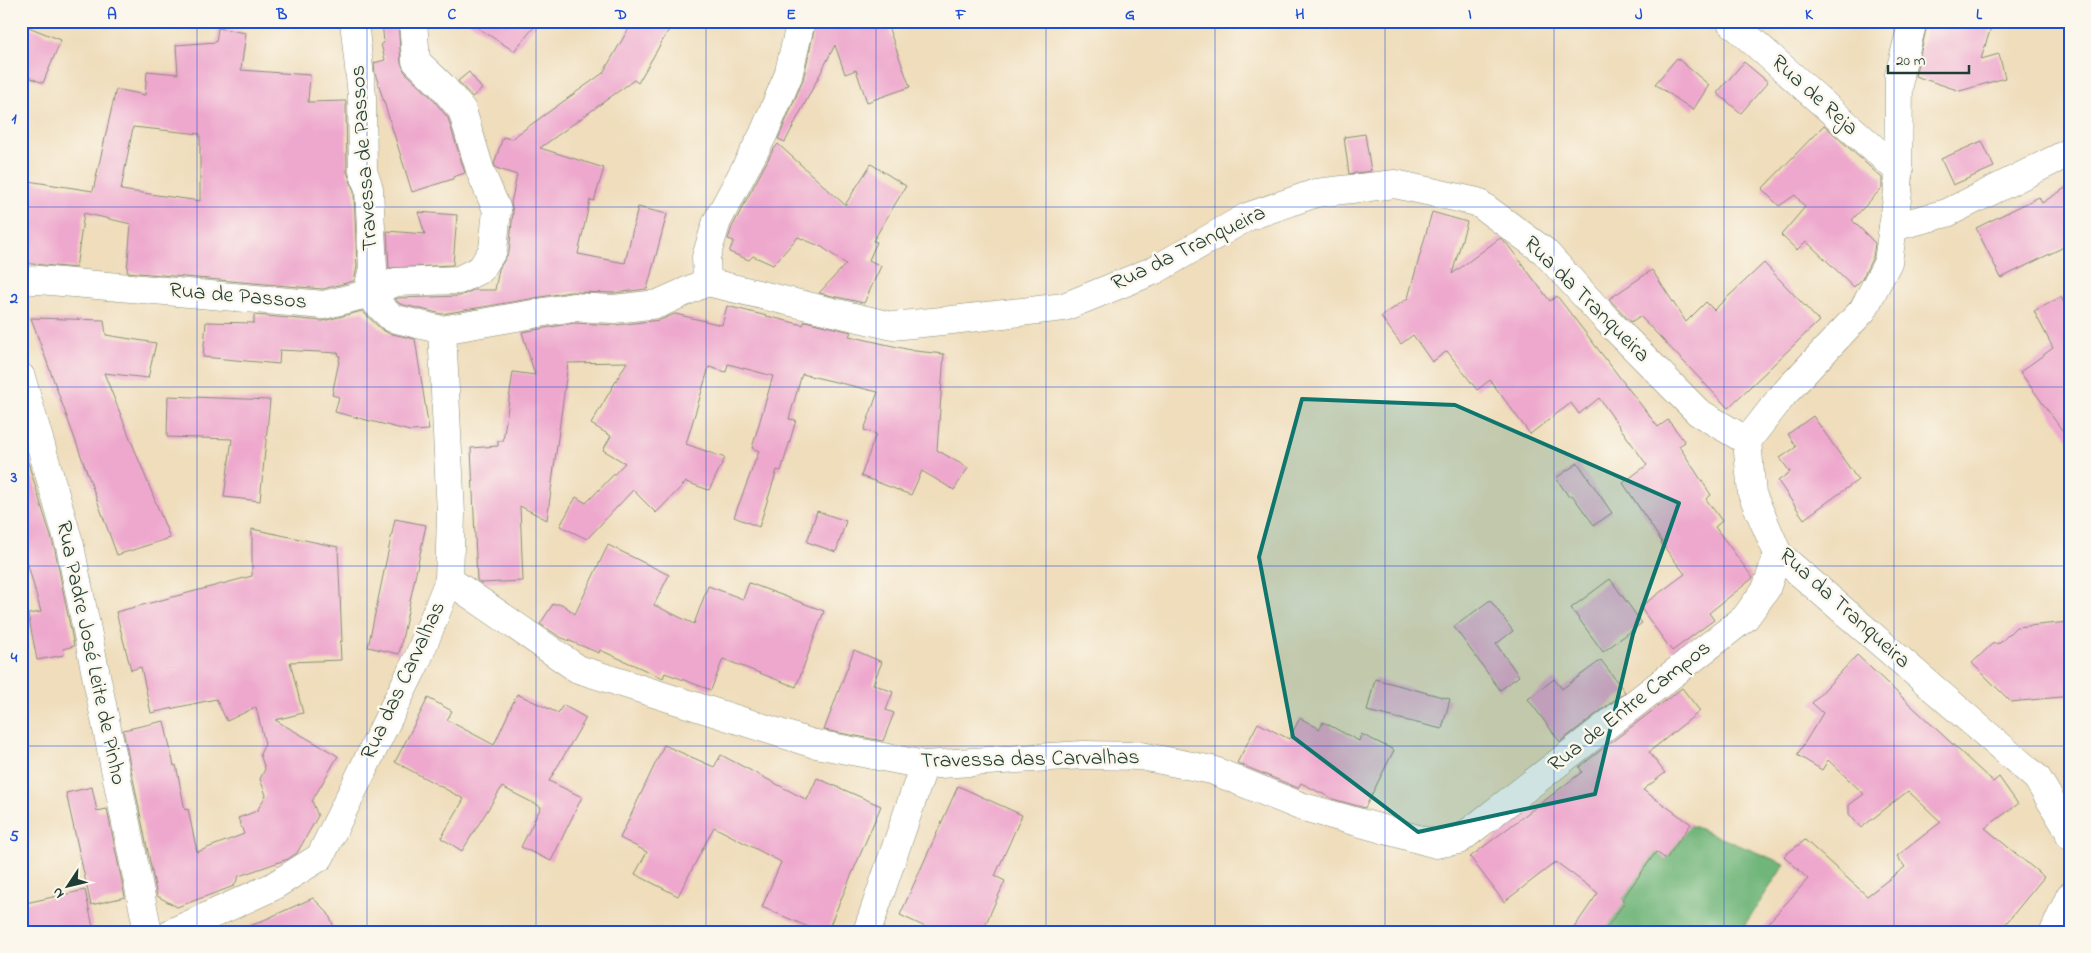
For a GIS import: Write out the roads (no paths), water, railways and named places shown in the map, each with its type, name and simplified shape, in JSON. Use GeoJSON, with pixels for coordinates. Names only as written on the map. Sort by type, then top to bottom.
{"type":"FeatureCollection","features":[{"type":"Feature","properties":{"kind":"street","name":"Travessa de Passos"},"geometry":{"type":"LineString","coordinates":[[354,21],[362,96],[363,171],[369,189],[373,268],[366,294]]}},
{"type":"Feature","properties":{"kind":"street","name":"Rua de Passos"},"geometry":{"type":"LineString","coordinates":[[21,281],[39,280],[324,305],[366,294],[396,282],[459,280],[481,268],[493,250],[498,210],[481,173],[462,110],[442,86],[416,61],[413,21]]}},
{"type":"Feature","properties":{"kind":"street"},"geometry":{"type":"LineString","coordinates":[[366,294],[392,318],[442,330],[574,307],[614,309],[658,304],[707,282],[706,257],[717,221],[763,135],[788,76],[801,21]]}},
{"type":"Feature","properties":{"kind":"street","name":"Rua de Reja"},"geometry":{"type":"LineString","coordinates":[[1730,21],[1899,171]]}},
{"type":"Feature","properties":{"kind":"street"},"geometry":{"type":"LineString","coordinates":[[1747,441],[1783,395],[1863,310],[1888,262],[1898,192],[1899,75],[1913,21]]}},
{"type":"Feature","properties":{"kind":"street"},"geometry":{"type":"LineString","coordinates":[[1893,228],[1947,213],[2070,152]]}},
{"type":"Feature","properties":{"kind":"street","name":"Rua da Tranqueira"},"geometry":{"type":"LineString","coordinates":[[707,282],[892,326],[1064,307],[1155,270],[1247,217],[1316,193],[1394,184],[1477,202],[1544,251],[1607,320],[1698,412],[1747,441],[1752,494],[1778,554],[2037,778],[2069,831],[2070,836]]}},
{"type":"Feature","properties":{"kind":"street","name":"Rua das Carvalhas"},"geometry":{"type":"LineString","coordinates":[[173,932],[272,887],[320,857],[418,658],[449,580],[451,514],[442,330]]}},
{"type":"Feature","properties":{"kind":"street","name":"Rua Padre José Leite de Pinho"},"geometry":{"type":"LineString","coordinates":[[21,377],[70,546],[148,932]]}},
{"type":"Feature","properties":{"kind":"street","name":"Rua de Entre Campos"},"geometry":{"type":"LineString","coordinates":[[1459,840],[1745,618],[1766,590],[1778,554]]}},
{"type":"Feature","properties":{"kind":"street","name":"Travessa das Carvalhas"},"geometry":{"type":"LineString","coordinates":[[449,580],[578,669],[811,743],[924,765],[1083,755],[1141,756],[1212,770],[1300,806],[1436,844],[1459,840]]}},
{"type":"Feature","properties":{"kind":"street"},"geometry":{"type":"LineString","coordinates":[[867,932],[924,765]]}},
{"type":"Feature","properties":{"kind":"street"},"geometry":{"type":"LineString","coordinates":[[2054,932],[2070,896]]}}]}
